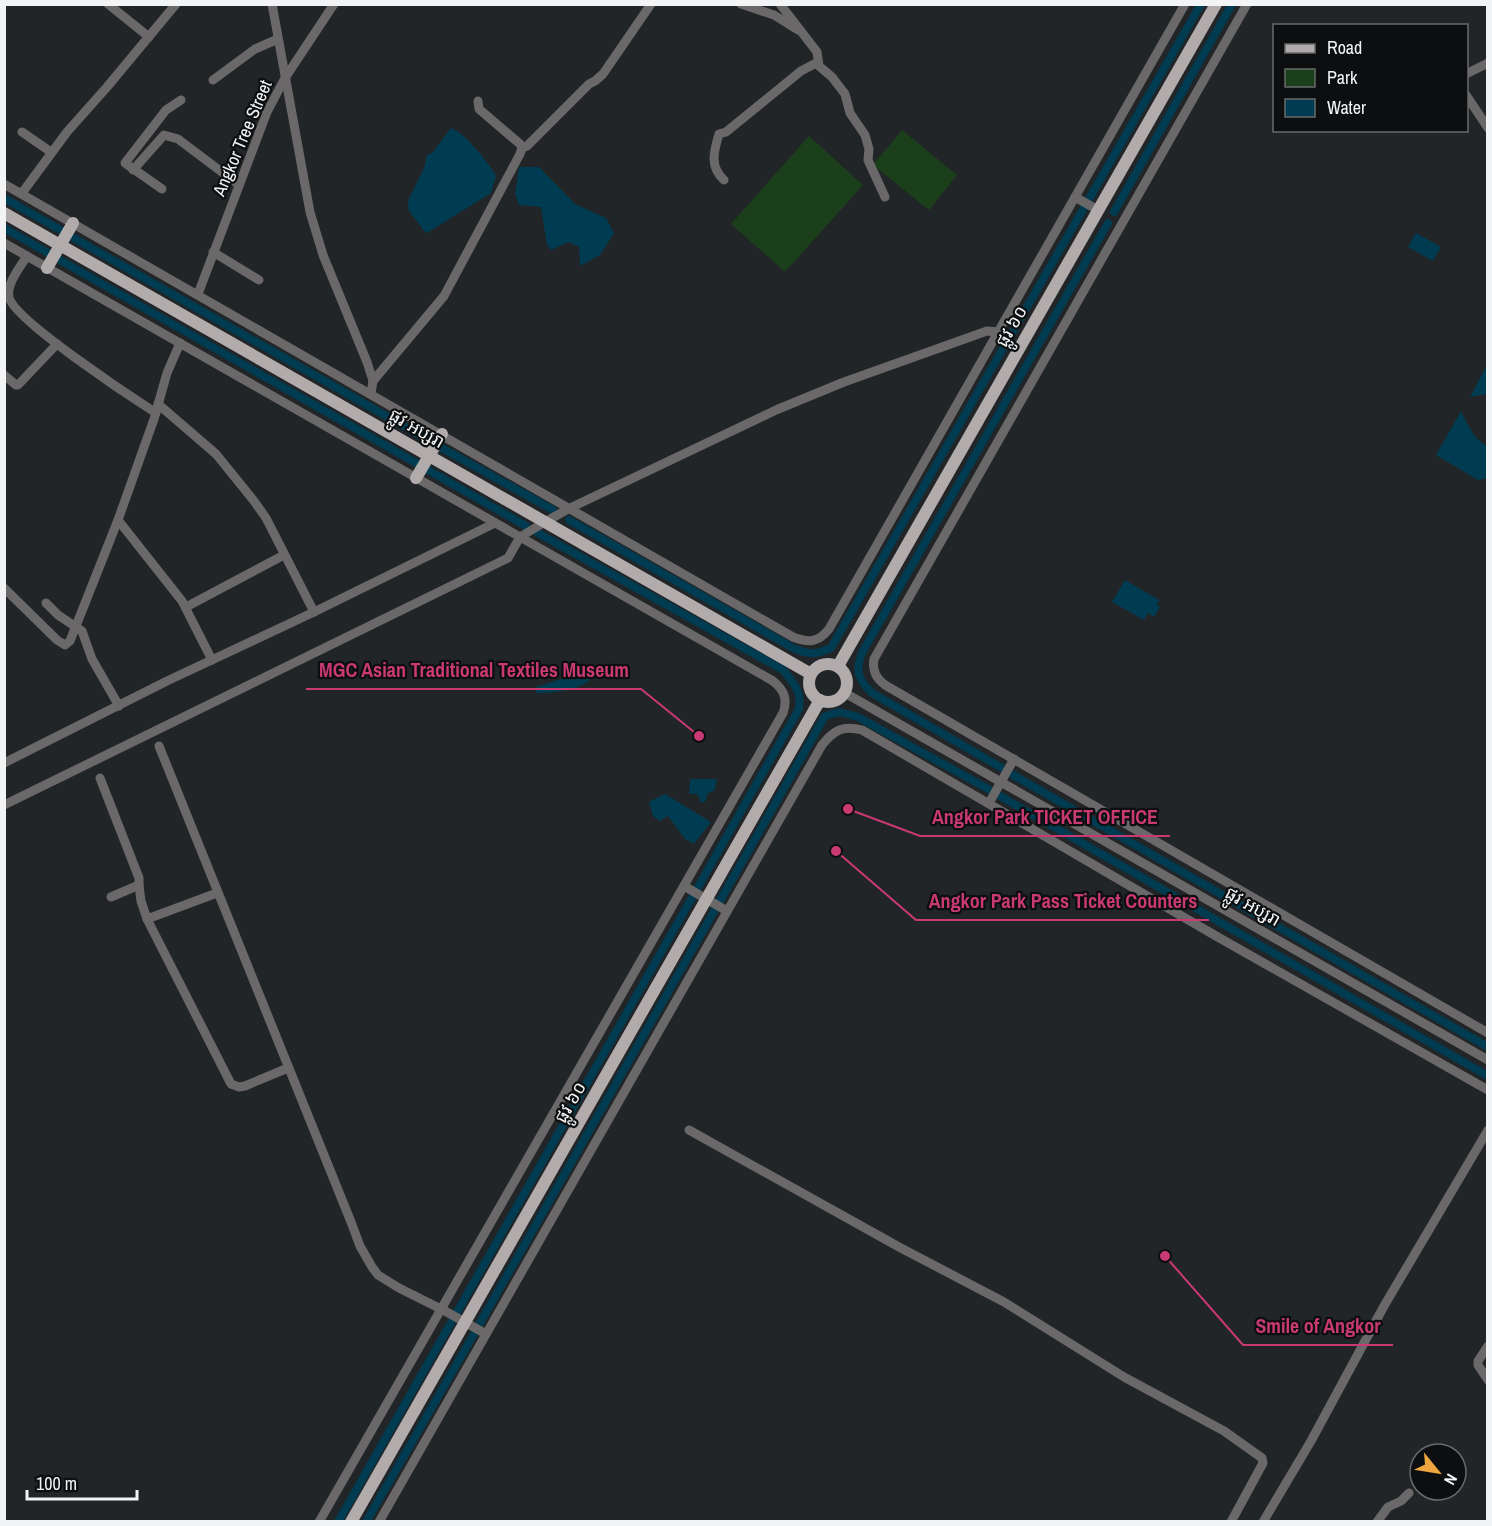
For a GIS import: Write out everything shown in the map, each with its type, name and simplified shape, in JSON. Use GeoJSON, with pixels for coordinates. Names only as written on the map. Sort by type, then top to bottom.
{"type":"FeatureCollection","features":[{"type":"Feature","properties":{"kind":"main road","name":"ផ្លូវ ៦០"},"geometry":{"type":"LineString","coordinates":[[838,666],[1092,206],[1216,4]]}},
{"type":"Feature","properties":{"kind":"main road","name":"ផ្លូវ អប្សរា"},"geometry":{"type":"LineString","coordinates":[[4,213],[811,675]]}},
{"type":"Feature","properties":{"kind":"main road"},"geometry":{"type":"LineString","coordinates":[[48,268],[73,223]]}},
{"type":"Feature","properties":{"kind":"main road"},"geometry":{"type":"LineString","coordinates":[[416,478],[442,434]]}},
{"type":"Feature","properties":{"kind":"main road"},"geometry":{"type":"LineString","coordinates":[[824,664],[838,666],[847,677],[848,684],[845,693],[833,702],[820,700],[811,692],[809,682],[811,675],[818,666],[824,664]]}},
{"type":"Feature","properties":{"kind":"main road","name":"ផ្លូវ ៦០"},"geometry":{"type":"LineString","coordinates":[[351,1521],[462,1320],[820,700]]}},
{"type":"Feature","properties":{"kind":"street"},"geometry":{"type":"LineString","coordinates":[[108,4],[149,37]]}},
{"type":"Feature","properties":{"kind":"street"},"geometry":{"type":"LineString","coordinates":[[22,194],[51,152],[176,4]]}},
{"type":"Feature","properties":{"kind":"street"},"geometry":{"type":"LineString","coordinates":[[272,4],[310,212],[323,255],[367,362],[373,381],[371,393]]}},
{"type":"Feature","properties":{"kind":"street","name":"Angkor Tree Street"},"geometry":{"type":"LineString","coordinates":[[198,294],[267,112],[285,78],[334,4]]}},
{"type":"Feature","properties":{"kind":"street"},"geometry":{"type":"LineString","coordinates":[[373,381],[444,296],[522,148],[528,146],[589,84],[603,74],[651,4]]}},
{"type":"Feature","properties":{"kind":"street"},"geometry":{"type":"LineString","coordinates":[[741,4],[774,15],[800,31]]}},
{"type":"Feature","properties":{"kind":"street"},"geometry":{"type":"LineString","coordinates":[[780,4],[817,52],[819,66],[832,77],[844,94],[850,113],[864,135],[869,149],[868,160],[885,197]]}},
{"type":"Feature","properties":{"kind":"street"},"geometry":{"type":"LineString","coordinates":[[4,184],[793,637],[814,641],[823,638],[1185,4]]}},
{"type":"Feature","properties":{"kind":"street"},"geometry":{"type":"LineString","coordinates":[[1247,4],[874,659],[874,672],[877,679],[885,685],[1488,1033]]}},
{"type":"Feature","properties":{"kind":"street"},"geometry":{"type":"LineString","coordinates":[[213,80],[255,49],[278,39]]}},
{"type":"Feature","properties":{"kind":"street"},"geometry":{"type":"LineString","coordinates":[[724,180],[717,173],[713,161],[719,134],[726,132],[801,71],[818,62]]}},
{"type":"Feature","properties":{"kind":"street"},"geometry":{"type":"LineString","coordinates":[[1468,73],[1488,63]]}},
{"type":"Feature","properties":{"kind":"street"},"geometry":{"type":"LineString","coordinates":[[1468,97],[1488,128]]}},
{"type":"Feature","properties":{"kind":"street"},"geometry":{"type":"LineString","coordinates":[[162,189],[125,163],[166,110],[181,100]]}},
{"type":"Feature","properties":{"kind":"street"},"geometry":{"type":"LineString","coordinates":[[478,101],[479,108],[516,139],[522,148]]}},
{"type":"Feature","properties":{"kind":"street"},"geometry":{"type":"LineString","coordinates":[[22,132],[51,152]]}},
{"type":"Feature","properties":{"kind":"street"},"geometry":{"type":"LineString","coordinates":[[133,170],[164,135],[178,139],[238,185]]}},
{"type":"Feature","properties":{"kind":"street"},"geometry":{"type":"LineString","coordinates":[[1075,197],[1092,206]]}},
{"type":"Feature","properties":{"kind":"street"},"geometry":{"type":"LineString","coordinates":[[4,243],[763,675],[781,688],[786,705],[686,887],[319,1521]]}},
{"type":"Feature","properties":{"kind":"street"},"geometry":{"type":"LineString","coordinates":[[213,252],[259,280]]}},
{"type":"Feature","properties":{"kind":"street"},"geometry":{"type":"LineString","coordinates":[[27,256],[9,288],[10,303],[57,344],[157,408],[216,454],[266,518],[314,612]]}},
{"type":"Feature","properties":{"kind":"street"},"geometry":{"type":"LineString","coordinates":[[4,805],[508,558],[520,537],[544,522],[719,436],[844,382],[987,331],[999,332]]}},
{"type":"Feature","properties":{"kind":"street"},"geometry":{"type":"LineString","coordinates":[[4,588],[61,643],[65,645],[69,641],[118,520],[167,373],[180,343]]}},
{"type":"Feature","properties":{"kind":"street"},"geometry":{"type":"LineString","coordinates":[[4,375],[18,385],[57,344]]}},
{"type":"Feature","properties":{"kind":"street"},"geometry":{"type":"LineString","coordinates":[[118,520],[168,580],[186,608],[212,660]]}},
{"type":"Feature","properties":{"kind":"street"},"geometry":{"type":"LineString","coordinates":[[4,763],[495,523]]}},
{"type":"Feature","properties":{"kind":"street"},"geometry":{"type":"LineString","coordinates":[[186,608],[284,555]]}},
{"type":"Feature","properties":{"kind":"street"},"geometry":{"type":"LineString","coordinates":[[46,603],[58,615],[76,626],[85,636],[92,659],[118,706]]}},
{"type":"Feature","properties":{"kind":"street","name":"ផ្លូវ អប្សរា"},"geometry":{"type":"LineString","coordinates":[[845,693],[1488,1060]]}},
{"type":"Feature","properties":{"kind":"street"},"geometry":{"type":"LineString","coordinates":[[379,1521],[726,910],[822,745],[838,729],[850,727],[862,730],[1216,936],[1488,1090]]}},
{"type":"Feature","properties":{"kind":"street"},"geometry":{"type":"LineString","coordinates":[[159,746],[357,1238],[372,1268],[392,1284],[486,1334]]}},
{"type":"Feature","properties":{"kind":"street"},"geometry":{"type":"LineString","coordinates":[[989,803],[1014,759]]}},
{"type":"Feature","properties":{"kind":"street"},"geometry":{"type":"LineString","coordinates":[[100,778],[138,870],[141,901],[147,919],[231,1084],[239,1087],[245,1086],[288,1068]]}},
{"type":"Feature","properties":{"kind":"street"},"geometry":{"type":"LineString","coordinates":[[111,897],[139,885]]}},
{"type":"Feature","properties":{"kind":"street"},"geometry":{"type":"LineString","coordinates":[[686,887],[726,910]]}},
{"type":"Feature","properties":{"kind":"street"},"geometry":{"type":"LineString","coordinates":[[147,919],[217,893]]}},
{"type":"Feature","properties":{"kind":"street"},"geometry":{"type":"LineString","coordinates":[[688,1130],[899,1247],[1004,1302],[1124,1377],[1224,1431],[1247,1446],[1262,1458],[1263,1463],[1231,1521]]}},
{"type":"Feature","properties":{"kind":"street"},"geometry":{"type":"LineString","coordinates":[[1263,1521],[1311,1441],[1384,1306],[1488,1130]]}},
{"type":"Feature","properties":{"kind":"street"},"geometry":{"type":"LineString","coordinates":[[1488,1346],[1479,1357],[1478,1365],[1488,1380]]}},
{"type":"Feature","properties":{"kind":"street"},"geometry":{"type":"LineString","coordinates":[[1377,1521],[1388,1507],[1401,1501],[1408,1494]]}},
{"type":"Feature","properties":{"kind":"green space"},"geometry":{"type":"Polygon","coordinates":[[[902,130],[957,175],[929,210],[873,165],[902,130]]]}},
{"type":"Feature","properties":{"kind":"green space"},"geometry":{"type":"Polygon","coordinates":[[[809,136],[863,185],[785,272],[731,224],[809,136]]]}},
{"type":"Feature","properties":{"kind":"water"},"geometry":{"type":"Polygon","coordinates":[[[451,128],[469,141],[496,176],[491,193],[427,233],[409,211],[408,201],[424,168],[427,155],[432,153],[451,128]]]}},
{"type":"Feature","properties":{"kind":"water"},"geometry":{"type":"Polygon","coordinates":[[[519,167],[539,167],[575,204],[606,218],[614,233],[600,255],[580,266],[579,247],[569,242],[551,250],[547,245],[541,207],[519,205],[515,193],[519,167]]]}},
{"type":"Feature","properties":{"kind":"water"},"geometry":{"type":"Polygon","coordinates":[[[1416,233],[1441,247],[1433,261],[1408,247],[1416,233]]]}},
{"type":"Feature","properties":{"kind":"water"},"geometry":{"type":"Polygon","coordinates":[[[1487,365],[1487,394],[1470,397],[1487,365]]]}},
{"type":"Feature","properties":{"kind":"water"},"geometry":{"type":"Polygon","coordinates":[[[1461,411],[1474,435],[1487,446],[1487,478],[1478,480],[1436,455],[1461,411]]]}},
{"type":"Feature","properties":{"kind":"water"},"geometry":{"type":"Polygon","coordinates":[[[1125,580],[1159,600],[1157,605],[1160,607],[1154,617],[1148,613],[1144,620],[1112,602],[1125,580]]]}},
{"type":"Feature","properties":{"kind":"water"},"geometry":{"type":"Polygon","coordinates":[[[590,670],[596,671],[593,677],[579,686],[551,693],[536,693],[536,687],[590,670]]]}},
{"type":"Feature","properties":{"kind":"water"},"geometry":{"type":"Polygon","coordinates":[[[690,779],[717,779],[715,790],[707,794],[703,803],[697,794],[689,794],[690,779]]]}},
{"type":"Feature","properties":{"kind":"water"},"geometry":{"type":"Polygon","coordinates":[[[665,794],[711,822],[694,844],[685,839],[668,816],[660,821],[653,816],[649,802],[665,794]]]}},
{"type":"Feature","properties":{"kind":"waterway"},"geometry":{"type":"LineString","coordinates":[[569,520],[793,648],[812,653],[831,648],[1201,4]]}},
{"type":"Feature","properties":{"kind":"waterway"},"geometry":{"type":"LineString","coordinates":[[1114,212],[1232,4]]}},
{"type":"Feature","properties":{"kind":"waterway"},"geometry":{"type":"LineString","coordinates":[[4,198],[64,232]]}},
{"type":"Feature","properties":{"kind":"waterway"},"geometry":{"type":"LineString","coordinates":[[1002,768],[872,693],[860,678],[859,663],[863,651],[1108,223]]}},
{"type":"Feature","properties":{"kind":"waterway"},"geometry":{"type":"LineString","coordinates":[[4,228],[50,254]]}},
{"type":"Feature","properties":{"kind":"waterway"},"geometry":{"type":"LineString","coordinates":[[74,238],[430,441]]}},
{"type":"Feature","properties":{"kind":"waterway"},"geometry":{"type":"LineString","coordinates":[[60,260],[416,463]]}},
{"type":"Feature","properties":{"kind":"waterway"},"geometry":{"type":"LineString","coordinates":[[440,447],[553,510]]}},
{"type":"Feature","properties":{"kind":"waterway"},"geometry":{"type":"LineString","coordinates":[[428,470],[526,526]]}},
{"type":"Feature","properties":{"kind":"waterway"},"geometry":{"type":"LineString","coordinates":[[338,1522],[799,709],[798,692],[783,670],[538,533]]}},
{"type":"Feature","properties":{"kind":"waterway"},"geometry":{"type":"LineString","coordinates":[[480,1323],[825,716],[840,712],[858,717],[990,790]]}},
{"type":"Feature","properties":{"kind":"waterway"},"geometry":{"type":"LineString","coordinates":[[1013,775],[1488,1047]]}},
{"type":"Feature","properties":{"kind":"waterway"},"geometry":{"type":"LineString","coordinates":[[1000,796],[1488,1076]]}},
{"type":"Feature","properties":{"kind":"waterway"},"geometry":{"type":"LineString","coordinates":[[366,1522],[474,1334]]}},
{"type":"Feature","properties":{"kind":"place","name":"MGC Asian Traditional Textiles Museum"},"geometry":{"type":"Point","coordinates":[699,736]}},
{"type":"Feature","properties":{"kind":"place","name":"Angkor Park TICKET OFFICE"},"geometry":{"type":"Point","coordinates":[848,809]}},
{"type":"Feature","properties":{"kind":"place","name":"Angkor Park Pass Ticket Counters"},"geometry":{"type":"Point","coordinates":[836,851]}},
{"type":"Feature","properties":{"kind":"place","name":"Smile of Angkor"},"geometry":{"type":"Point","coordinates":[1165,1256]}}]}
